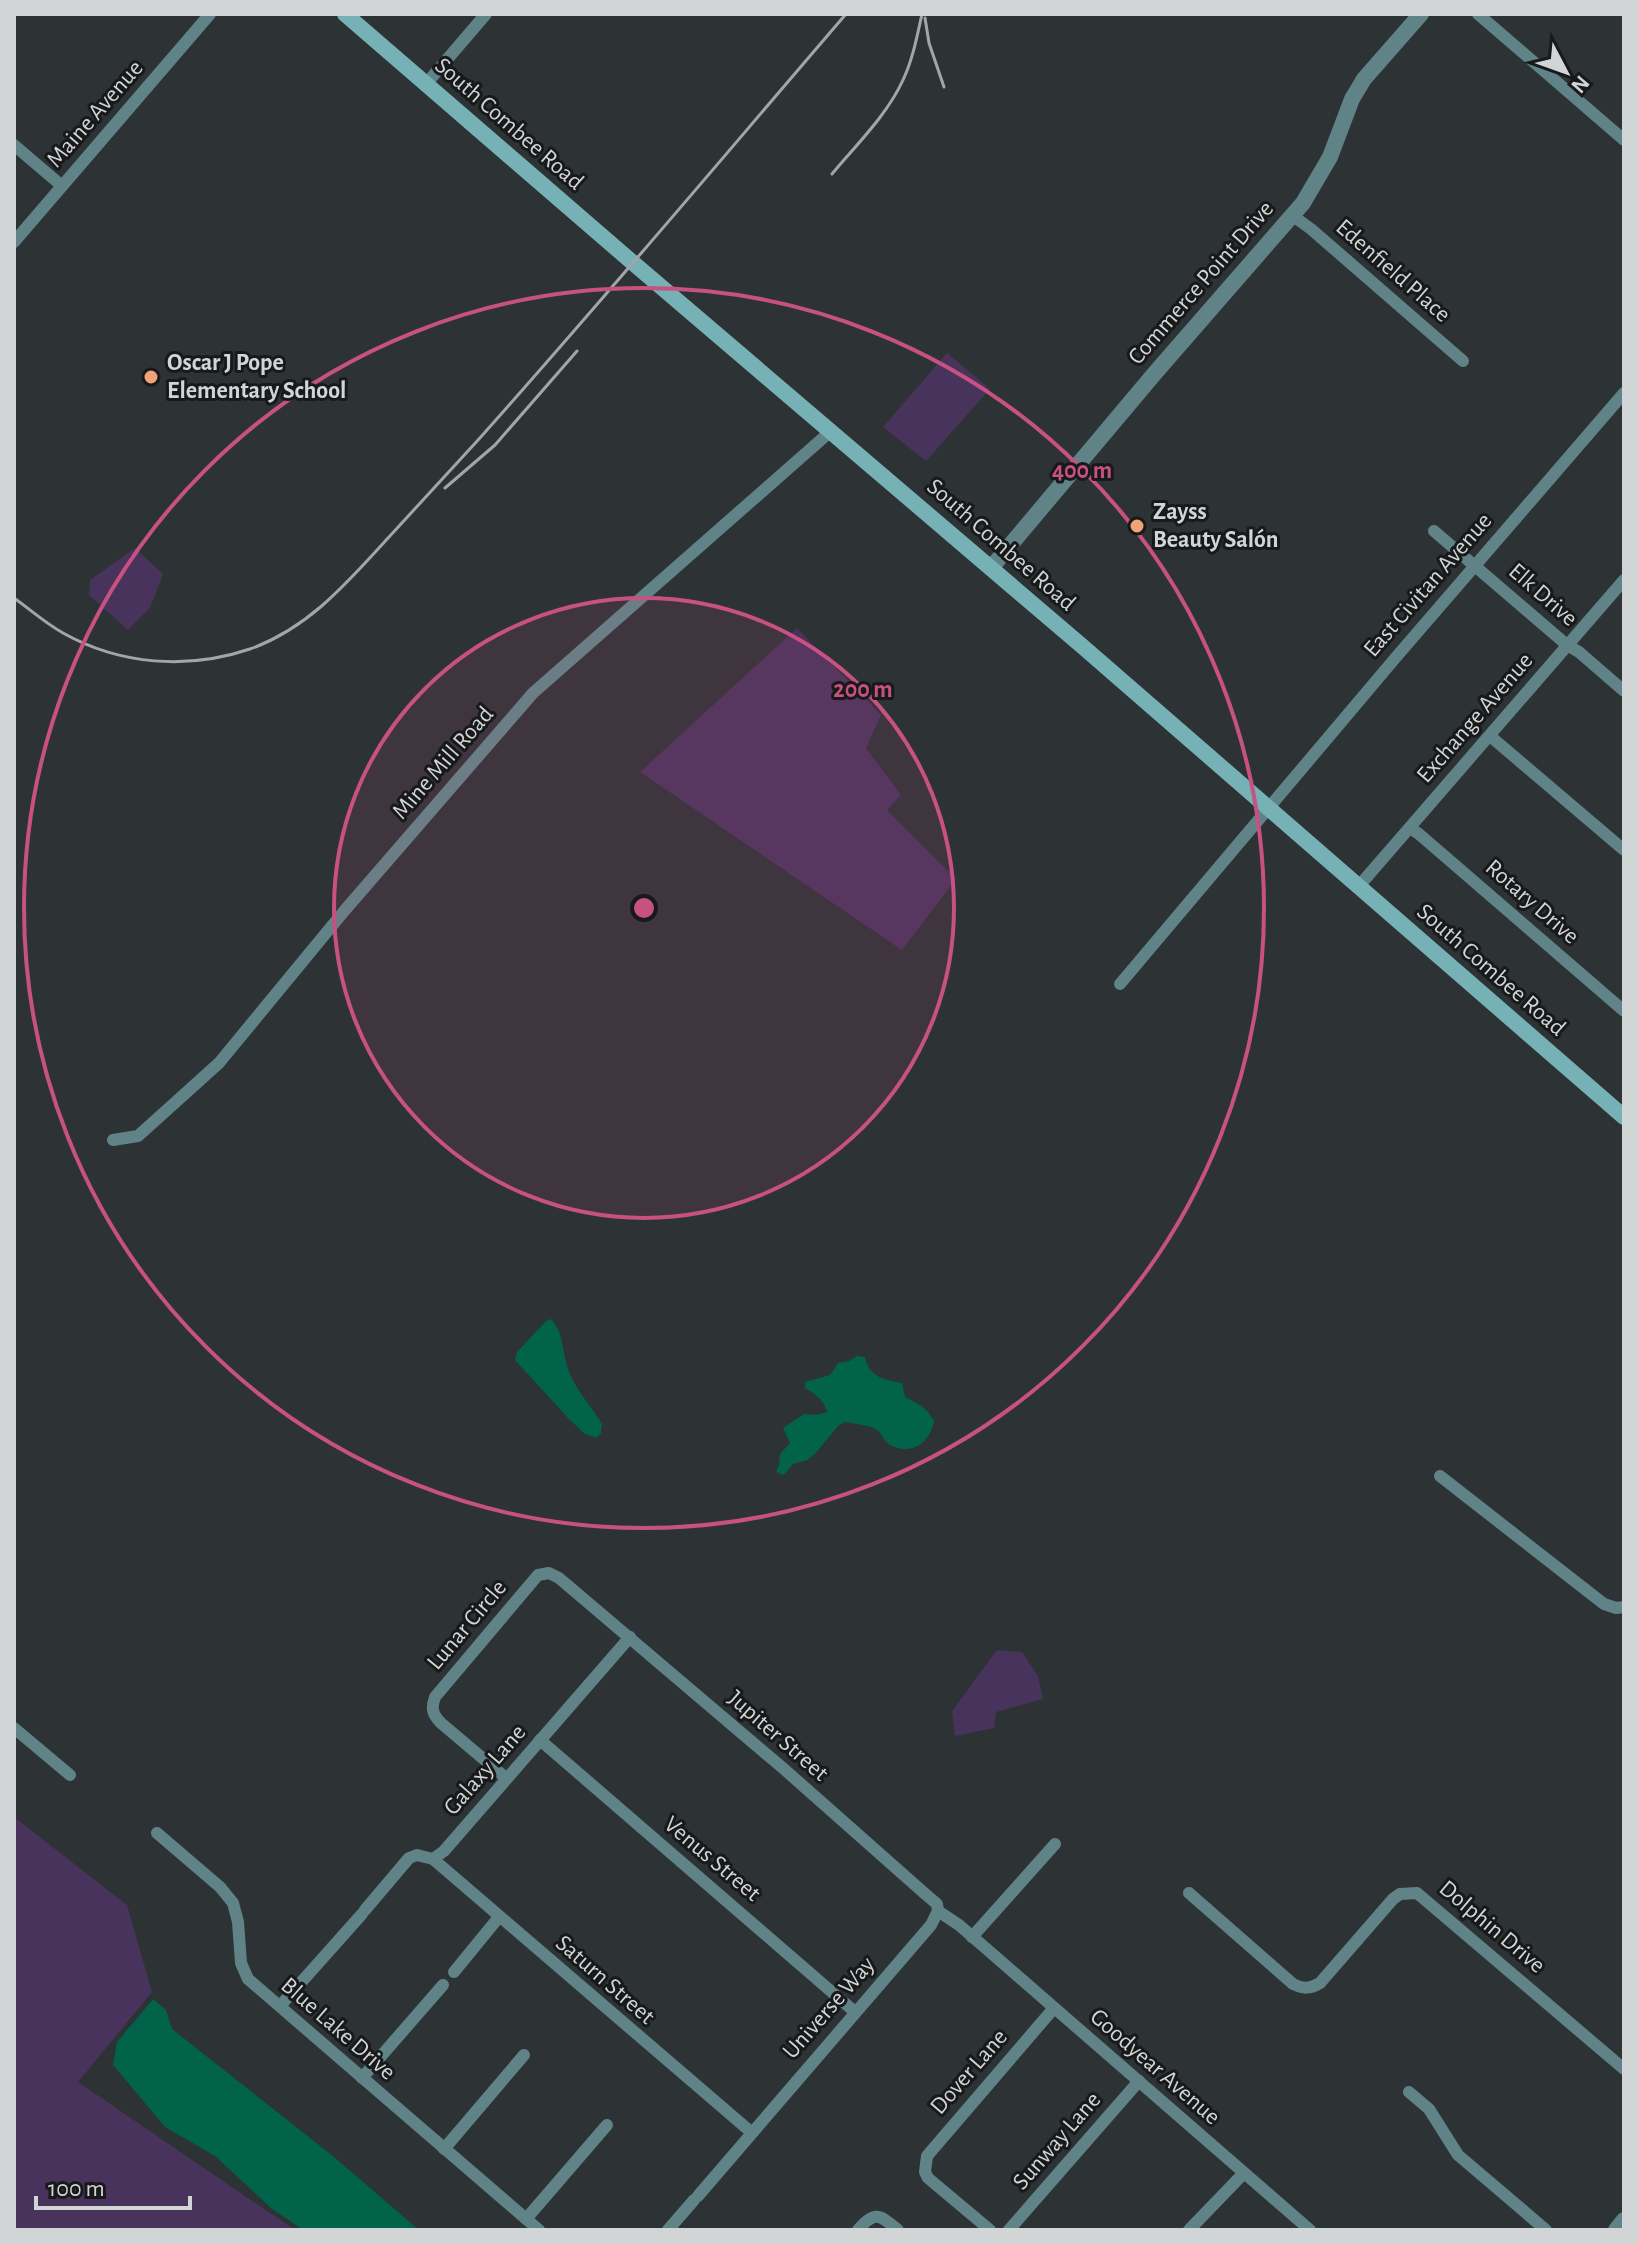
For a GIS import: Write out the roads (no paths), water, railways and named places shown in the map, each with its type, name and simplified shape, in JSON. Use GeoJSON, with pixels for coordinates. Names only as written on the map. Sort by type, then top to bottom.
{"type":"FeatureCollection","features":[{"type":"Feature","properties":{"kind":"main road","name":"South Combee Road"},"geometry":{"type":"LineString","coordinates":[[345,14],[1624,1117]]}},
{"type":"Feature","properties":{"kind":"street","name":"Maine Avenue"},"geometry":{"type":"LineString","coordinates":[[14,242],[210,14]]}},
{"type":"Feature","properties":{"kind":"street"},"geometry":{"type":"LineString","coordinates":[[426,84],[486,14]]}},
{"type":"Feature","properties":{"kind":"street","name":"Commerce Point Drive"},"geometry":{"type":"LineString","coordinates":[[991,568],[1155,373],[1293,216],[1330,157],[1346,113],[1362,82],[1421,14]]}},
{"type":"Feature","properties":{"kind":"street"},"geometry":{"type":"LineString","coordinates":[[1478,14],[1624,140]]}},
{"type":"Feature","properties":{"kind":"street"},"geometry":{"type":"LineString","coordinates":[[14,145],[62,186]]}},
{"type":"Feature","properties":{"kind":"street","name":"Edenfield Place"},"geometry":{"type":"LineString","coordinates":[[1293,216],[1463,361]]}},
{"type":"Feature","properties":{"kind":"street","name":"East Civitan Avenue"},"geometry":{"type":"LineString","coordinates":[[1120,984],[1624,393]]}},
{"type":"Feature","properties":{"kind":"street","name":"Mine Mill Road"},"geometry":{"type":"LineString","coordinates":[[113,1140],[138,1136],[219,1063],[345,910],[533,693],[831,431]]}},
{"type":"Feature","properties":{"kind":"street","name":"Elk Drive"},"geometry":{"type":"LineString","coordinates":[[1434,531],[1624,691]]}},
{"type":"Feature","properties":{"kind":"street","name":"Exchange Avenue"},"geometry":{"type":"LineString","coordinates":[[1359,886],[1624,580]]}},
{"type":"Feature","properties":{"kind":"street"},"geometry":{"type":"LineString","coordinates":[[1490,736],[1624,850]]}},
{"type":"Feature","properties":{"kind":"street","name":"Rotary Drive"},"geometry":{"type":"LineString","coordinates":[[1410,828],[1624,1011]]}},
{"type":"Feature","properties":{"kind":"street"},"geometry":{"type":"LineString","coordinates":[[1440,1476],[1604,1604],[1624,1607]]}},
{"type":"Feature","properties":{"kind":"street","name":"Jupiter Street"},"geometry":{"type":"LineString","coordinates":[[549,1573],[630,1637],[937,1904],[938,1911],[972,1937]]}},
{"type":"Feature","properties":{"kind":"street","name":"Lunar Circle"},"geometry":{"type":"LineString","coordinates":[[506,1778],[441,1723],[434,1716],[432,1707],[435,1697],[538,1575],[549,1573]]}},
{"type":"Feature","properties":{"kind":"street","name":"Galaxy Lane"},"geometry":{"type":"LineString","coordinates":[[280,2006],[409,1858],[417,1855],[433,1859],[444,1851],[630,1637]]}},
{"type":"Feature","properties":{"kind":"street"},"geometry":{"type":"LineString","coordinates":[[14,1728],[70,1775]]}},
{"type":"Feature","properties":{"kind":"street","name":"Venus Street"},"geometry":{"type":"LineString","coordinates":[[540,1740],[855,2012]]}},
{"type":"Feature","properties":{"kind":"street","name":"Blue Lake Drive"},"geometry":{"type":"LineString","coordinates":[[157,1833],[220,1887],[233,1903],[238,1922],[241,1963],[248,1979],[539,2230]]}},
{"type":"Feature","properties":{"kind":"street"},"geometry":{"type":"LineString","coordinates":[[972,1937],[1055,1844]]}},
{"type":"Feature","properties":{"kind":"street","name":"Saturn Street"},"geometry":{"type":"LineString","coordinates":[[433,1859],[751,2132]]}},
{"type":"Feature","properties":{"kind":"street","name":"Dolphin Drive"},"geometry":{"type":"LineString","coordinates":[[1189,1893],[1293,1984],[1313,1988],[1393,1899],[1400,1894],[1417,1893],[1624,2069]]}},
{"type":"Feature","properties":{"kind":"street","name":"Universe Way"},"geometry":{"type":"LineString","coordinates":[[668,2230],[931,1925],[938,1911]]}},
{"type":"Feature","properties":{"kind":"street"},"geometry":{"type":"LineString","coordinates":[[454,1972],[499,1917]]}},
{"type":"Feature","properties":{"kind":"street","name":"Goodyear Avenue"},"geometry":{"type":"LineString","coordinates":[[972,1937],[1310,2230]]}},
{"type":"Feature","properties":{"kind":"street"},"geometry":{"type":"LineString","coordinates":[[362,2078],[443,1985]]}},
{"type":"Feature","properties":{"kind":"street","name":"Dover Lane"},"geometry":{"type":"LineString","coordinates":[[990,2230],[928,2178],[925,2168],[927,2156],[1054,2008]]}},
{"type":"Feature","properties":{"kind":"street"},"geometry":{"type":"LineString","coordinates":[[444,2149],[524,2055]]}},
{"type":"Feature","properties":{"kind":"street","name":"Sunway Lane"},"geometry":{"type":"LineString","coordinates":[[1009,2230],[1139,2081]]}},
{"type":"Feature","properties":{"kind":"street"},"geometry":{"type":"LineString","coordinates":[[1409,2092],[1429,2109],[1458,2155],[1546,2230]]}},
{"type":"Feature","properties":{"kind":"street"},"geometry":{"type":"LineString","coordinates":[[526,2219],[607,2125]]}},
{"type":"Feature","properties":{"kind":"street"},"geometry":{"type":"LineString","coordinates":[[1189,2230],[1244,2173]]}},
{"type":"Feature","properties":{"kind":"street"},"geometry":{"type":"LineString","coordinates":[[858,2230],[869,2218],[876,2216],[884,2218],[898,2230]]}},
{"type":"Feature","properties":{"kind":"street"},"geometry":{"type":"LineString","coordinates":[[1616,2230],[1624,2220]]}},
{"type":"Feature","properties":{"kind":"railway"},"geometry":{"type":"LineString","coordinates":[[14,598],[56,629],[85,644],[131,658],[155,661],[179,662],[227,656],[250,649],[291,629],[326,602],[358,571],[479,439],[846,14]]}},
{"type":"Feature","properties":{"kind":"railway"},"geometry":{"type":"LineString","coordinates":[[832,174],[871,129],[896,93],[909,64],[922,14]]}},
{"type":"Feature","properties":{"kind":"railway"},"geometry":{"type":"LineString","coordinates":[[925,18],[929,43],[944,87]]}},
{"type":"Feature","properties":{"kind":"railway"},"geometry":{"type":"LineString","coordinates":[[445,488],[495,445],[577,351]]}},
{"type":"Feature","properties":{"kind":"place","name":"Oscar J Pope Elementary School"},"geometry":{"type":"Point","coordinates":[151,377]}},
{"type":"Feature","properties":{"kind":"place","name":"Zayss Beauty Salón"},"geometry":{"type":"Point","coordinates":[1137,526]}}]}
